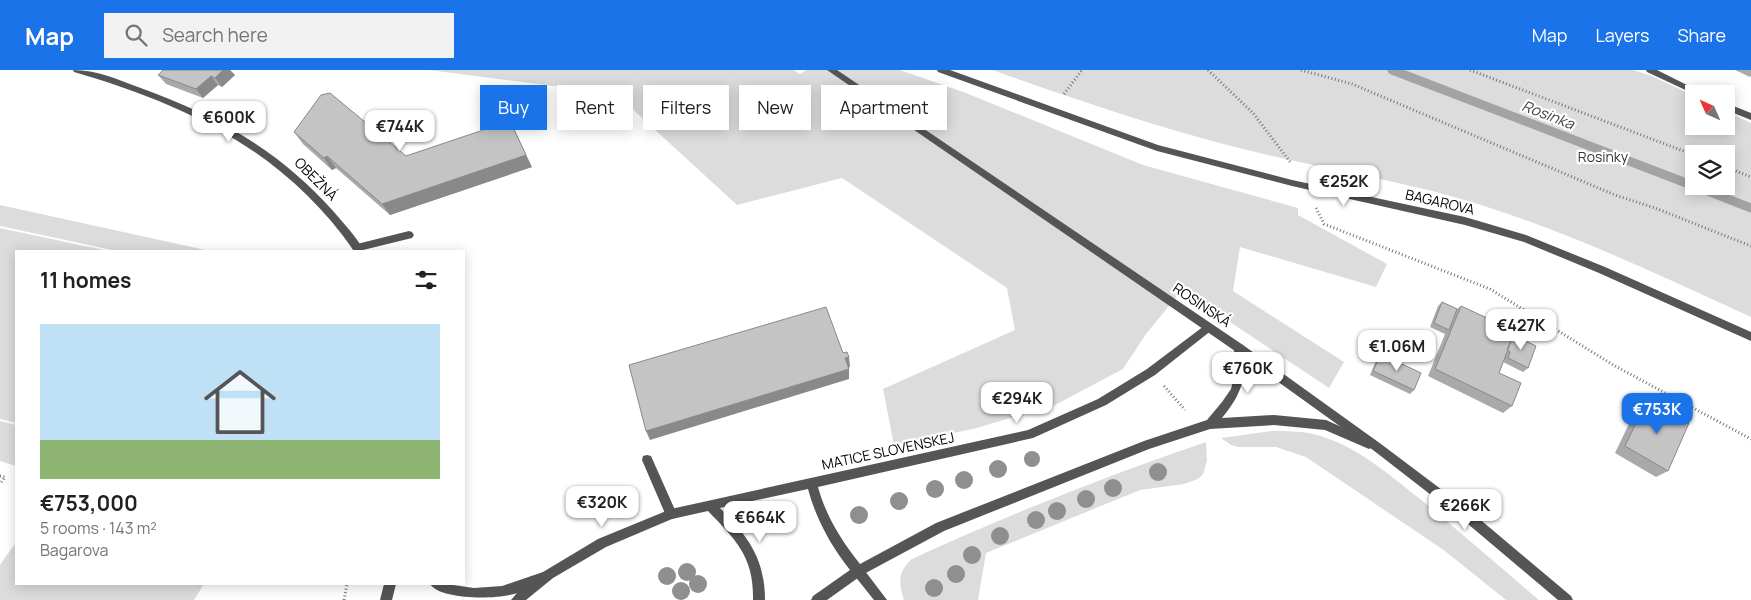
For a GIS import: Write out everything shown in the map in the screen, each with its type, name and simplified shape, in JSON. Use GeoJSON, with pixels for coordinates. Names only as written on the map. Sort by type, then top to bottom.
{"type":"FeatureCollection","features":[{"type":"Feature","properties":{"kind":"street","name":"OBEŽNÁ"},"geometry":{"type":"LineString","coordinates":[[77,70],[173,102],[216,122],[256,146],[294,174],[324,206],[358,250]]}},
{"type":"Feature","properties":{"kind":"street","name":"ROSINSKÁ"},"geometry":{"type":"LineString","coordinates":[[831,70],[1238,348],[1377,447],[1466,515],[1568,600]]}},
{"type":"Feature","properties":{"kind":"street","name":"BAGAROVA"},"geometry":{"type":"LineString","coordinates":[[941,70],[1157,148],[1222,166],[1465,221],[1526,239],[1602,270],[1751,337]]}},
{"type":"Feature","properties":{"kind":"street"},"geometry":{"type":"LineString","coordinates":[[1650,70],[1685,87]]}},
{"type":"Feature","properties":{"kind":"street"},"geometry":{"type":"LineString","coordinates":[[1735,110],[1751,118]]}},
{"type":"Feature","properties":{"kind":"street"},"geometry":{"type":"LineString","coordinates":[[358,250],[409,235]]}},
{"type":"Feature","properties":{"kind":"street","name":"MATICE SLOVENSKEJ"},"geometry":{"type":"LineString","coordinates":[[517,600],[549,574],[602,543],[671,514],[1029,435],[1102,402],[1151,372],[1208,328]]}},
{"type":"Feature","properties":{"kind":"street"},"geometry":{"type":"LineString","coordinates":[[1210,424],[1234,397],[1241,371],[1238,348]]}},
{"type":"Feature","properties":{"kind":"street"},"geometry":{"type":"LineString","coordinates":[[817,600],[858,571],[940,526],[1148,444],[1210,424],[1274,420],[1326,425],[1377,447]]}},
{"type":"Feature","properties":{"kind":"street"},"geometry":{"type":"LineString","coordinates":[[647,460],[671,514]]}},
{"type":"Feature","properties":{"kind":"street","name":"MATICE SLOVENSKEJ"},"geometry":{"type":"LineString","coordinates":[[812,483],[816,501],[840,549],[881,600]]}},
{"type":"Feature","properties":{"kind":"street"},"geometry":{"type":"LineString","coordinates":[[710,506],[741,537],[754,558],[760,588],[759,600]]}},
{"type":"Feature","properties":{"kind":"street","name":"MATICE SLOVENSKEJ"},"geometry":{"type":"LineString","coordinates":[[437,585],[440,588],[465,594],[497,593],[549,574]]}},
{"type":"Feature","properties":{"kind":"street"},"geometry":{"type":"LineString","coordinates":[[386,600],[390,585]]}},
{"type":"Feature","properties":{"kind":"path"},"geometry":{"type":"LineString","coordinates":[[1061,99],[1082,70]]}},
{"type":"Feature","properties":{"kind":"path"},"geometry":{"type":"LineString","coordinates":[[1208,70],[1232,90],[1269,130],[1303,185],[1324,224],[1490,289],[1615,366],[1751,439]]}},
{"type":"Feature","properties":{"kind":"path"},"geometry":{"type":"LineString","coordinates":[[1301,70],[1352,84],[1615,195],[1655,208],[1751,246]]}},
{"type":"Feature","properties":{"kind":"path"},"geometry":{"type":"LineString","coordinates":[[1470,70],[1685,152]]}},
{"type":"Feature","properties":{"kind":"path"},"geometry":{"type":"LineString","coordinates":[[1735,171],[1751,177]]}},
{"type":"Feature","properties":{"kind":"path"},"geometry":{"type":"LineString","coordinates":[[1163,385],[1185,410]]}},
{"type":"Feature","properties":{"kind":"path"},"geometry":{"type":"LineString","coordinates":[[0,476],[5,477],[0,484]]}},
{"type":"Feature","properties":{"kind":"path"},"geometry":{"type":"LineString","coordinates":[[344,600],[347,585]]}},
{"type":"Feature","properties":{"kind":"green space"},"geometry":{"type":"Polygon","coordinates":[[[429,70],[794,70],[800,74],[806,70],[900,70],[943,85],[821,85],[821,130],[947,130],[947,86],[1143,165],[1298,208],[1298,215],[1387,264],[1376,287],[1240,247],[1233,291],[1344,362],[1329,388],[1182,290],[1146,334],[1123,369],[1055,405],[973,429],[894,445],[883,389],[1015,330],[1007,288],[842,178],[737,205],[655,130],[729,130],[729,85],[643,85],[643,119],[633,110],[633,85],[546,85],[429,70]]]}},
{"type":"Feature","properties":{"kind":"green space","name":"Rosinky"},"geometry":{"type":"Polygon","coordinates":[[[992,70],[1633,70],[1652,76],[1685,92],[1685,135],[1735,135],[1735,115],[1751,123],[1751,317],[1586,243],[1484,206],[1377,178],[1268,155],[1198,137],[992,70]]]}},
{"type":"Feature","properties":{"kind":"green space"},"geometry":{"type":"Polygon","coordinates":[[[0,205],[205,250],[112,250],[0,226],[0,205]]]}},
{"type":"Feature","properties":{"kind":"green space"},"geometry":{"type":"Polygon","coordinates":[[[0,228],[103,250],[15,250],[15,423],[0,419],[0,228]]]}},
{"type":"Feature","properties":{"kind":"green space"},"geometry":{"type":"Polygon","coordinates":[[[0,421],[15,425],[15,466],[0,461],[0,421]]]}},
{"type":"Feature","properties":{"kind":"green space"},"geometry":{"type":"Polygon","coordinates":[[[1272,431],[1313,434],[1357,452],[1420,499],[1539,600],[1506,600],[1445,551],[1306,457],[1276,447],[1238,447],[1231,445],[1221,438],[1272,431]]]}},
{"type":"Feature","properties":{"kind":"green space"},"geometry":{"type":"Polygon","coordinates":[[[1206,442],[1207,461],[1203,474],[1198,479],[1184,484],[1140,490],[986,553],[978,600],[904,600],[900,578],[904,568],[912,559],[1057,497],[1131,468],[1206,442]]]}},
{"type":"Feature","properties":{"kind":"green space"},"geometry":{"type":"Polygon","coordinates":[[[15,543],[15,585],[203,585],[194,600],[0,600],[0,565],[15,543]]]}},
{"type":"Feature","properties":{"kind":"building"},"geometry":{"type":"Polygon","coordinates":[[[163,70],[223,70],[215,78],[211,76],[196,89],[158,75],[163,70]]]}},
{"type":"Feature","properties":{"kind":"building"},"geometry":{"type":"Polygon","coordinates":[[[330,93],[406,156],[483,130],[514,130],[526,155],[382,204],[327,156],[324,158],[294,132],[321,95],[330,93]]]}},
{"type":"Feature","properties":{"kind":"building"},"geometry":{"type":"Polygon","coordinates":[[[1442,302],[1457,309],[1449,330],[1434,323],[1442,302]]]}},
{"type":"Feature","properties":{"kind":"building"},"geometry":{"type":"Polygon","coordinates":[[[1461,306],[1515,331],[1499,373],[1521,383],[1512,406],[1435,369],[1461,306]]]}},
{"type":"Feature","properties":{"kind":"building"},"geometry":{"type":"Polygon","coordinates":[[[826,307],[843,353],[847,352],[849,357],[845,358],[849,369],[646,431],[629,365],[826,307]]]}},
{"type":"Feature","properties":{"kind":"building"},"geometry":{"type":"Polygon","coordinates":[[[1513,335],[1536,346],[1528,368],[1508,358],[1510,352],[1507,350],[1513,335]]]}},
{"type":"Feature","properties":{"kind":"building"},"geometry":{"type":"Polygon","coordinates":[[[1381,354],[1421,373],[1414,390],[1373,371],[1381,354]]]}},
{"type":"Feature","properties":{"kind":"building"},"geometry":{"type":"Polygon","coordinates":[[[1647,400],[1689,423],[1668,471],[1625,446],[1647,400]]]}},
{"type":"Feature","properties":{"kind":"waterway","name":"Rosinka"},"geometry":{"type":"LineString","coordinates":[[1392,70],[1685,183]]}},
{"type":"Feature","properties":{"kind":"waterway","name":"Rosinka"},"geometry":{"type":"LineString","coordinates":[[1718,195],[1751,208]]}}]}
